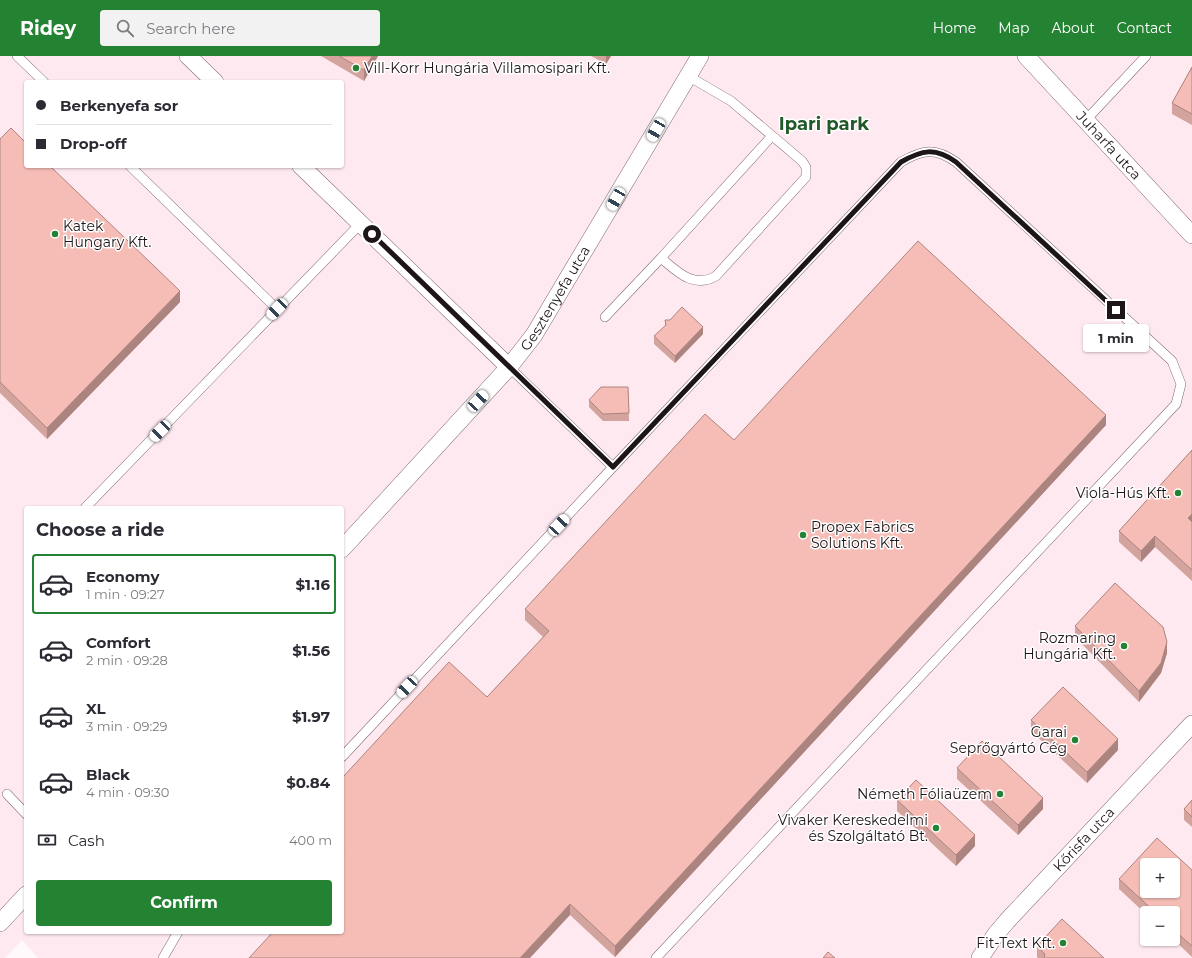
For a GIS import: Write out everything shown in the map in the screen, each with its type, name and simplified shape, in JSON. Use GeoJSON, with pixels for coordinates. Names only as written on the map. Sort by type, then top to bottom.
{"type":"FeatureCollection","features":[{"type":"Feature","properties":{"kind":"street"},"geometry":{"type":"LineString","coordinates":[[188,56],[213,80]]}},
{"type":"Feature","properties":{"kind":"street","name":"Gesztenyefa utca"},"geometry":{"type":"LineString","coordinates":[[344,547],[509,367],[534,335],[700,56]]}},
{"type":"Feature","properties":{"kind":"street","name":"Juharfa utca"},"geometry":{"type":"LineString","coordinates":[[1026,56],[1192,235]]}},
{"type":"Feature","properties":{"kind":"street"},"geometry":{"type":"LineString","coordinates":[[303,168],[509,367]]}},
{"type":"Feature","properties":{"kind":"street","name":"Kőrisfa utca"},"geometry":{"type":"LineString","coordinates":[[980,958],[1003,925],[1192,724]]}},
{"type":"Feature","properties":{"kind":"street"},"geometry":{"type":"LineString","coordinates":[[0,923],[24,897]]}},
{"type":"Feature","properties":{"kind":"lane"},"geometry":{"type":"LineString","coordinates":[[17,56],[42,80]]}},
{"type":"Feature","properties":{"kind":"lane"},"geometry":{"type":"LineString","coordinates":[[1086,120],[1146,56]]}},
{"type":"Feature","properties":{"kind":"lane"},"geometry":{"type":"LineString","coordinates":[[661,258],[680,274],[693,281],[709,280],[716,276],[806,177],[806,167],[802,161],[771,137],[731,102],[688,76]]}},
{"type":"Feature","properties":{"kind":"lane"},"geometry":{"type":"LineString","coordinates":[[605,317],[771,137]]}},
{"type":"Feature","properties":{"kind":"lane"},"geometry":{"type":"LineString","coordinates":[[344,755],[901,162],[917,153],[933,151],[944,154],[956,162],[1172,361],[1181,384],[1176,404],[656,958]]}},
{"type":"Feature","properties":{"kind":"lane"},"geometry":{"type":"LineString","coordinates":[[132,168],[277,309]]}},
{"type":"Feature","properties":{"kind":"lane"},"geometry":{"type":"LineString","coordinates":[[87,506],[360,223]]}},
{"type":"Feature","properties":{"kind":"lane"},"geometry":{"type":"LineString","coordinates":[[509,367],[613,467]]}},
{"type":"Feature","properties":{"kind":"lane"},"geometry":{"type":"LineString","coordinates":[[7,794],[24,812]]}},
{"type":"Feature","properties":{"kind":"lane"},"geometry":{"type":"LineString","coordinates":[[163,958],[177,934]]}},
{"type":"Feature","properties":{"kind":"shaded area"},"geometry":{"type":"Polygon","coordinates":[[[0,56],[1192,56],[1192,958],[38,958],[22,940],[5,958],[0,958],[0,56]]]}},
{"type":"Feature","properties":{"kind":"building"},"geometry":{"type":"Polygon","coordinates":[[[339,56],[372,56],[364,70],[339,56]]]}},
{"type":"Feature","properties":{"kind":"building"},"geometry":{"type":"Polygon","coordinates":[[[1192,67],[1192,114],[1172,103],[1192,67]]]}},
{"type":"Feature","properties":{"kind":"building","name":"Katek Hungary Kft."},"geometry":{"type":"Polygon","coordinates":[[[11,128],[24,141],[24,168],[52,168],[180,291],[47,428],[0,382],[0,139],[11,128]]]}},
{"type":"Feature","properties":{"kind":"building","name":"Propex Fabrics Solutions Kft."},"geometry":{"type":"Polygon","coordinates":[[[918,241],[1106,415],[615,946],[570,904],[520,958],[249,958],[271,934],[344,934],[344,776],[449,662],[487,697],[549,631],[525,609],[705,414],[734,440],[918,241]]]}},
{"type":"Feature","properties":{"kind":"building"},"geometry":{"type":"Polygon","coordinates":[[[682,307],[703,327],[675,356],[654,336],[666,325],[665,320],[670,320],[682,307]]]}},
{"type":"Feature","properties":{"kind":"building"},"geometry":{"type":"Polygon","coordinates":[[[601,387],[628,387],[629,413],[603,414],[589,400],[601,387]]]}},
{"type":"Feature","properties":{"kind":"building","name":"Viola-Hús Kft."},"geometry":{"type":"Polygon","coordinates":[[[1192,450],[1192,514],[1188,518],[1192,522],[1192,570],[1155,536],[1141,551],[1119,531],[1192,450]]]}},
{"type":"Feature","properties":{"kind":"building","name":"Rozmaring Hungária Kft."},"geometry":{"type":"Polygon","coordinates":[[[1115,583],[1163,627],[1167,642],[1161,663],[1139,691],[1075,626],[1115,583]]]}},
{"type":"Feature","properties":{"kind":"building","name":"Garai Seprőgyártó Cég"},"geometry":{"type":"Polygon","coordinates":[[[1063,687],[1118,739],[1087,772],[1031,720],[1063,687]]]}},
{"type":"Feature","properties":{"kind":"building","name":"Németh Fóliaüzem"},"geometry":{"type":"Polygon","coordinates":[[[982,741],[1043,798],[1018,825],[957,768],[982,741]]]}},
{"type":"Feature","properties":{"kind":"building","name":"Vivaker Kereskedelmi és Szolgáltató Bt."},"geometry":{"type":"Polygon","coordinates":[[[916,780],[975,835],[956,855],[897,800],[916,780]]]}},
{"type":"Feature","properties":{"kind":"building"},"geometry":{"type":"Polygon","coordinates":[[[1192,800],[1192,817],[1184,809],[1192,800]]]}},
{"type":"Feature","properties":{"kind":"building"},"geometry":{"type":"Polygon","coordinates":[[[1157,838],[1179,858],[1140,858],[1140,898],[1180,898],[1180,859],[1192,870],[1192,946],[1180,935],[1180,906],[1148,906],[1119,879],[1157,838]]]}},
{"type":"Feature","properties":{"kind":"building"},"geometry":{"type":"Polygon","coordinates":[[[1062,919],[1104,958],[1044,958],[1045,954],[1037,946],[1062,919]]]}},
{"type":"Feature","properties":{"kind":"building"},"geometry":{"type":"Polygon","coordinates":[[[828,952],[835,958],[823,958],[828,952]]]}},
{"type":"Feature","properties":{"kind":"place","name":"Vill-Korr Hungária Villamosipari Kft."},"geometry":{"type":"Point","coordinates":[356,68]}},
{"type":"Feature","properties":{"kind":"place","name":"Katek Hungary Kft."},"geometry":{"type":"Point","coordinates":[55,234]}},
{"type":"Feature","properties":{"kind":"place","name":"Viola-Hús Kft."},"geometry":{"type":"Point","coordinates":[1178,493]}},
{"type":"Feature","properties":{"kind":"place","name":"Propex Fabrics Solutions Kft."},"geometry":{"type":"Point","coordinates":[803,535]}},
{"type":"Feature","properties":{"kind":"place","name":"Rozmaring Hungária Kft."},"geometry":{"type":"Point","coordinates":[1124,646]}},
{"type":"Feature","properties":{"kind":"place","name":"Garai Seprőgyártó Cég"},"geometry":{"type":"Point","coordinates":[1075,740]}},
{"type":"Feature","properties":{"kind":"place","name":"Németh Fóliaüzem"},"geometry":{"type":"Point","coordinates":[1000,794]}},
{"type":"Feature","properties":{"kind":"place","name":"Vivaker Kereskedelmi és Szolgáltató Bt."},"geometry":{"type":"Point","coordinates":[936,828]}},
{"type":"Feature","properties":{"kind":"place","name":"Fit-Text Kft."},"geometry":{"type":"Point","coordinates":[1063,943]}},
{"type":"Feature","properties":{"kind":"district","name":"Ipari park"},"geometry":{"type":"Point","coordinates":[824,124]}},
{"type":"Feature","properties":{"kind":"route"},"geometry":{"type":"LineString","coordinates":[[372,234],[613,467],[901,162],[917,153],[933,151],[944,154],[956,162],[1116,310]]}}]}
